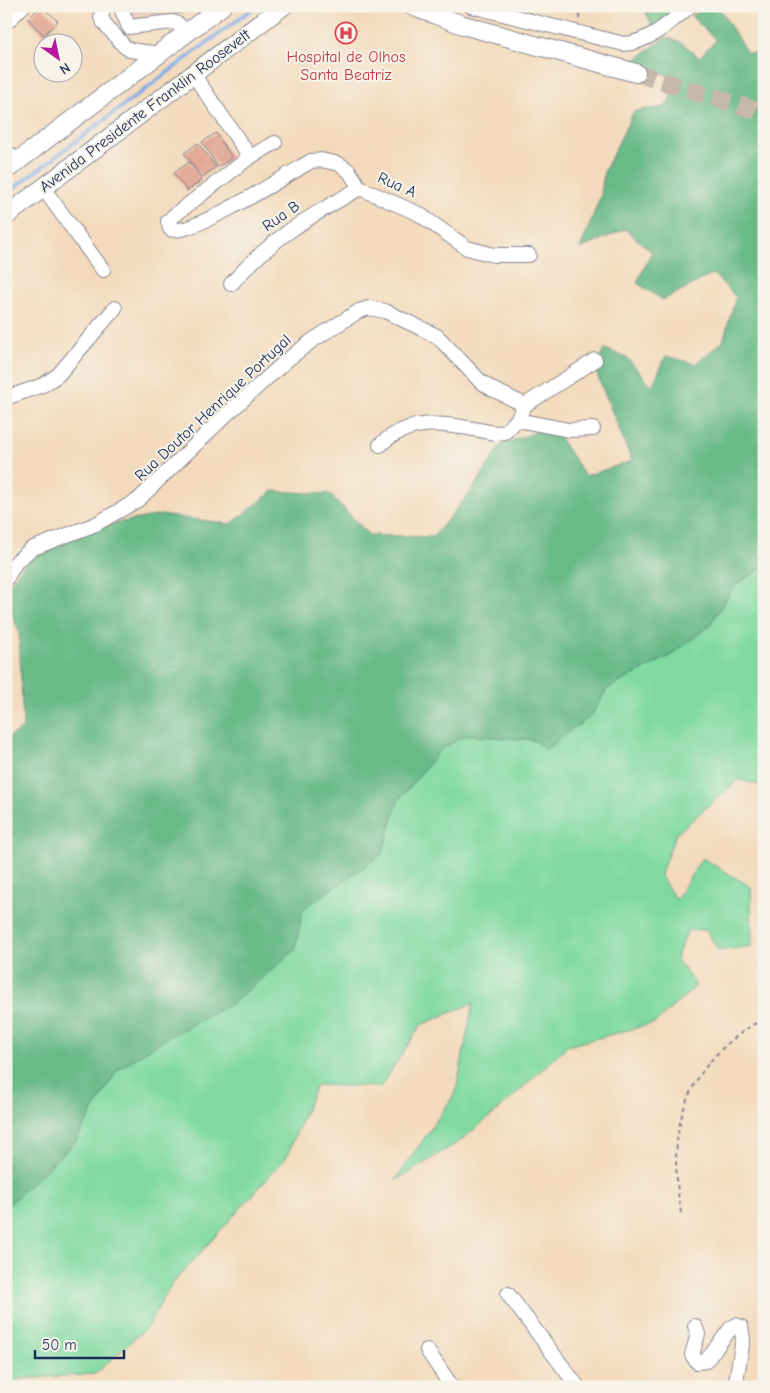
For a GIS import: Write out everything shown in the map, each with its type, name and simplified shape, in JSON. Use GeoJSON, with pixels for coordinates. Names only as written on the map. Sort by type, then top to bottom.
{"type":"FeatureCollection","features":[{"type":"Feature","properties":{"kind":"main road"},"geometry":{"type":"LineString","coordinates":[[10,161],[159,54],[222,6]]}},
{"type":"Feature","properties":{"kind":"main road","name":"Avenida Presidente Franklin Roosevelt"},"geometry":{"type":"LineString","coordinates":[[6,216],[283,6]]}},
{"type":"Feature","properties":{"kind":"main road"},"geometry":{"type":"LineString","coordinates":[[412,6],[463,25],[636,73]]}},
{"type":"Feature","properties":{"kind":"main road"},"geometry":{"type":"LineString","coordinates":[[451,6],[463,25]]}},
{"type":"Feature","properties":{"kind":"street"},"geometry":{"type":"LineString","coordinates":[[6,23],[23,6]]}},
{"type":"Feature","properties":{"kind":"street"},"geometry":{"type":"LineString","coordinates":[[104,6],[101,17],[124,46],[130,50],[159,54]]}},
{"type":"Feature","properties":{"kind":"street"},"geometry":{"type":"LineString","coordinates":[[120,6],[129,27],[172,22],[178,24],[187,33]]}},
{"type":"Feature","properties":{"kind":"street"},"geometry":{"type":"LineString","coordinates":[[471,6],[624,44],[633,44],[644,39],[690,6]]}},
{"type":"Feature","properties":{"kind":"street"},"geometry":{"type":"LineString","coordinates":[[193,74],[250,157],[275,143]]}},
{"type":"Feature","properties":{"kind":"street","name":"Rua A"},"geometry":{"type":"LineString","coordinates":[[250,157],[176,214],[167,225],[173,231],[199,224],[311,161],[321,160],[339,164],[349,171],[360,188],[419,214],[467,248],[494,255],[528,255]]}},
{"type":"Feature","properties":{"kind":"street"},"geometry":{"type":"LineString","coordinates":[[43,188],[103,270]]}},
{"type":"Feature","properties":{"kind":"street","name":"Rua B"},"geometry":{"type":"LineString","coordinates":[[231,284],[261,252],[297,224],[360,188]]}},
{"type":"Feature","properties":{"kind":"street"},"geometry":{"type":"LineString","coordinates":[[6,398],[43,385],[58,375],[114,308]]}},
{"type":"Feature","properties":{"kind":"street","name":"Rua Doutor Henrique Portugal"},"geometry":{"type":"LineString","coordinates":[[6,579],[16,562],[27,551],[96,524],[138,500],[227,414],[287,360],[313,340],[359,311],[369,308],[385,311],[436,336],[480,381],[525,405]]}},
{"type":"Feature","properties":{"kind":"street"},"geometry":{"type":"LineString","coordinates":[[380,446],[403,429],[421,424],[444,425],[496,433],[505,432],[517,420],[525,405],[595,360]]}},
{"type":"Feature","properties":{"kind":"street"},"geometry":{"type":"LineString","coordinates":[[517,420],[569,430],[593,429]]}},
{"type":"Feature","properties":{"kind":"street"},"geometry":{"type":"LineString","coordinates":[[508,1294],[578,1387]]}},
{"type":"Feature","properties":{"kind":"street"},"geometry":{"type":"LineString","coordinates":[[696,1326],[698,1334],[692,1355],[697,1362],[701,1363],[706,1361],[731,1328],[736,1325],[741,1327],[743,1339],[735,1387]]}},
{"type":"Feature","properties":{"kind":"street"},"geometry":{"type":"LineString","coordinates":[[427,1350],[452,1387]]}},
{"type":"Feature","properties":{"kind":"path"},"geometry":{"type":"LineString","coordinates":[[681,1213],[675,1179],[675,1162],[677,1131],[687,1098],[697,1077],[709,1062],[738,1034],[764,1019]]}},
{"type":"Feature","properties":{"kind":"green space"},"geometry":{"type":"Polygon","coordinates":[[[643,6],[678,6],[653,27],[643,6]]]}},
{"type":"Feature","properties":{"kind":"green space"},"geometry":{"type":"Polygon","coordinates":[[[706,6],[718,6],[747,53],[764,53],[764,567],[735,585],[709,626],[671,655],[607,689],[591,716],[545,750],[534,740],[466,735],[441,749],[398,801],[382,854],[303,909],[295,950],[233,1003],[168,1037],[117,1070],[75,1142],[6,1207],[6,739],[23,728],[19,632],[6,599],[6,587],[30,558],[99,526],[160,515],[231,524],[273,491],[330,494],[369,535],[433,537],[473,489],[501,445],[552,426],[585,476],[632,461],[594,367],[605,349],[627,358],[652,386],[666,356],[696,364],[723,341],[736,297],[713,274],[663,300],[637,283],[652,252],[625,229],[580,249],[601,195],[604,172],[634,111],[665,107],[678,83],[667,75],[631,63],[666,37],[682,43],[699,57],[716,40],[691,16],[706,6]]]}},
{"type":"Feature","properties":{"kind":"green space"},"geometry":{"type":"Polygon","coordinates":[[[764,567],[764,786],[738,780],[676,834],[660,875],[676,900],[702,858],[751,887],[752,946],[719,951],[706,930],[688,930],[676,958],[696,986],[655,1023],[567,1046],[502,1107],[460,1141],[395,1181],[456,1092],[473,1003],[421,1025],[380,1087],[316,1085],[286,1158],[172,1284],[147,1327],[95,1374],[18,1379],[12,1387],[6,1387],[6,1207],[75,1142],[117,1070],[295,950],[302,909],[382,854],[398,801],[441,749],[466,735],[534,740],[591,716],[607,689],[671,655],[709,626],[735,585],[764,567]]]}},
{"type":"Feature","properties":{"kind":"building"},"geometry":{"type":"Polygon","coordinates":[[[41,6],[58,21],[47,32],[41,32],[28,19],[41,6]]]}},
{"type":"Feature","properties":{"kind":"building"},"geometry":{"type":"Polygon","coordinates":[[[125,6],[184,6],[185,12],[129,25],[125,6]]]}},
{"type":"Feature","properties":{"kind":"building"},"geometry":{"type":"Polygon","coordinates":[[[216,133],[232,158],[218,167],[202,142],[216,133]]]}},
{"type":"Feature","properties":{"kind":"building"},"geometry":{"type":"Polygon","coordinates":[[[198,143],[216,167],[202,177],[184,153],[198,143]]]}},
{"type":"Feature","properties":{"kind":"building"},"geometry":{"type":"Polygon","coordinates":[[[189,162],[202,180],[187,191],[174,173],[189,162]]]}},
{"type":"Feature","properties":{"kind":"waterway"},"geometry":{"type":"LineString","coordinates":[[6,194],[256,6]]}},
{"type":"Feature","properties":{"kind":"tunnel"},"geometry":{"type":"LineString","coordinates":[[636,73],[764,113]]}},
{"type":"Feature","properties":{"kind":"place","name":"Hospital de Olhos Santa Beatriz"},"geometry":{"type":"Point","coordinates":[346,33]}}]}
